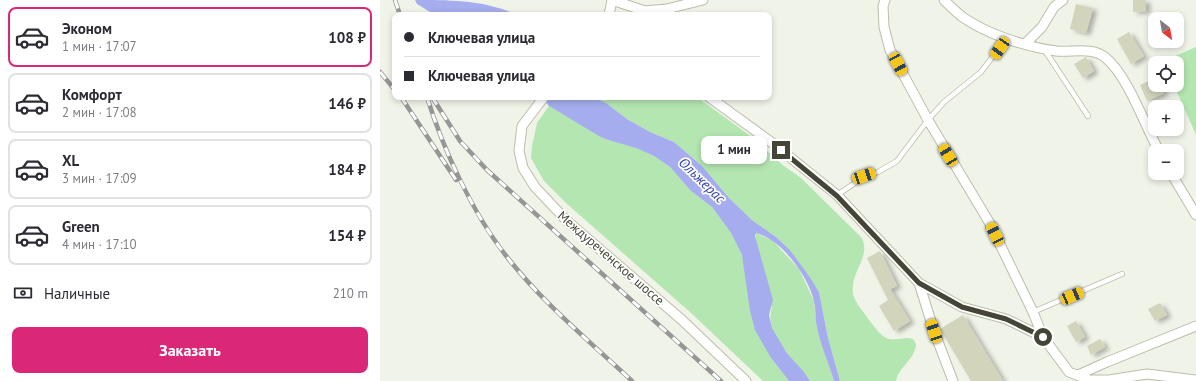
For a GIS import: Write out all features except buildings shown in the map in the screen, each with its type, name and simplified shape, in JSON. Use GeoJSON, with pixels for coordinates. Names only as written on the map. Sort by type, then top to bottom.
{"type":"FeatureCollection","features":[{"type":"Feature","properties":{"kind":"street"},"geometry":{"type":"LineString","coordinates":[[611,12],[612,0],[645,11],[667,9],[703,0]]}},
{"type":"Feature","properties":{"kind":"street"},"geometry":{"type":"LineString","coordinates":[[885,0],[883,6],[884,27],[890,50],[928,120],[989,222],[1033,312],[1043,337],[1068,372],[1089,380],[1109,380],[1147,374],[1196,380]]}},
{"type":"Feature","properties":{"kind":"street"},"geometry":{"type":"LineString","coordinates":[[944,0],[964,18],[1006,39],[1057,51],[1077,50],[1096,53],[1106,58],[1121,76],[1155,144]]}},
{"type":"Feature","properties":{"kind":"street"},"geometry":{"type":"LineString","coordinates":[[1026,43],[1042,26],[1054,7],[1063,0]]}},
{"type":"Feature","properties":{"kind":"street","name":"Междуреченское шоссе"},"geometry":{"type":"LineString","coordinates":[[541,100],[522,126],[519,151],[523,168],[535,187],[572,226],[682,320],[746,381]]}},
{"type":"Feature","properties":{"kind":"street"},"geometry":{"type":"LineString","coordinates":[[713,100],[771,142],[837,196],[919,283],[962,307],[1006,319],[1043,337]]}},
{"type":"Feature","properties":{"kind":"street"},"geometry":{"type":"LineString","coordinates":[[1175,180],[1196,215]]}},
{"type":"Feature","properties":{"kind":"street"},"geometry":{"type":"LineString","coordinates":[[919,283],[934,331],[953,381]]}},
{"type":"Feature","properties":{"kind":"street"},"geometry":{"type":"LineString","coordinates":[[1078,376],[1106,362],[1196,326]]}},
{"type":"Feature","properties":{"kind":"street"},"geometry":{"type":"LineString","coordinates":[[1066,381],[1068,372]]}},
{"type":"Feature","properties":{"kind":"lane"},"geometry":{"type":"LineString","coordinates":[[837,196],[864,176],[878,172],[897,161],[928,120],[944,102],[981,72],[1006,39]]}},
{"type":"Feature","properties":{"kind":"lane"},"geometry":{"type":"LineString","coordinates":[[1043,48],[1088,116]]}},
{"type":"Feature","properties":{"kind":"lane"},"geometry":{"type":"LineString","coordinates":[[1033,312],[1122,274]]}},
{"type":"Feature","properties":{"kind":"green space"},"geometry":{"type":"Polygon","coordinates":[[[1196,47],[1196,135],[1184,108],[1184,100],[1181,100],[1177,92],[1184,92],[1184,56],[1175,56],[1196,47]]]}},
{"type":"Feature","properties":{"kind":"green space"},"geometry":{"type":"Polygon","coordinates":[[[600,100],[701,100],[749,135],[784,166],[801,178],[862,238],[864,252],[854,278],[853,294],[869,320],[886,338],[910,338],[913,339],[916,344],[913,354],[900,371],[896,381],[840,381],[828,338],[819,292],[790,250],[776,237],[752,220],[729,198],[703,167],[674,142],[650,132],[627,119],[606,103],[600,100]]]}},
{"type":"Feature","properties":{"kind":"green space"},"geometry":{"type":"Polygon","coordinates":[[[549,106],[608,140],[637,148],[654,156],[670,167],[691,191],[712,207],[731,233],[742,255],[771,358],[789,381],[763,381],[690,312],[566,203],[544,181],[531,158],[537,123],[549,106]]]}},
{"type":"Feature","properties":{"kind":"green space"},"geometry":{"type":"Polygon","coordinates":[[[756,233],[773,241],[799,269],[814,301],[817,329],[834,381],[810,381],[776,337],[770,318],[772,307],[755,243],[756,233]]]}},
{"type":"Feature","properties":{"kind":"water"},"geometry":{"type":"Polygon","coordinates":[[[415,0],[467,2],[493,6],[510,12],[430,12],[417,4],[415,0]]]}},
{"type":"Feature","properties":{"kind":"water","name":"Ольжерас"},"geometry":{"type":"Polygon","coordinates":[[[544,100],[600,100],[606,103],[627,119],[650,132],[674,142],[703,167],[729,198],[752,220],[776,237],[790,250],[809,276],[819,292],[828,338],[840,381],[834,381],[823,348],[817,328],[815,304],[811,291],[800,270],[784,251],[766,237],[756,233],[755,236],[773,300],[769,315],[772,328],[786,352],[810,381],[789,381],[771,358],[755,330],[750,311],[742,255],[731,233],[712,207],[691,191],[670,167],[654,156],[636,148],[599,136],[549,106],[544,100]]]}},
{"type":"Feature","properties":{"kind":"railway"},"geometry":{"type":"LineString","coordinates":[[395,0],[399,12]]}},
{"type":"Feature","properties":{"kind":"railway"},"geometry":{"type":"LineString","coordinates":[[380,72],[392,86]]}},
{"type":"Feature","properties":{"kind":"railway"},"geometry":{"type":"LineString","coordinates":[[403,100],[456,180]]}},
{"type":"Feature","properties":{"kind":"railway"},"geometry":{"type":"LineString","coordinates":[[428,100],[450,159],[471,201],[494,240],[521,274],[551,306],[632,381]]}},
{"type":"Feature","properties":{"kind":"railway"},"geometry":{"type":"LineString","coordinates":[[434,100],[460,141],[487,170],[721,381]]}},
{"type":"Feature","properties":{"kind":"route"},"geometry":{"type":"LineString","coordinates":[[781,150],[837,196],[919,283],[962,307],[1006,319],[1043,337]]}}]}
